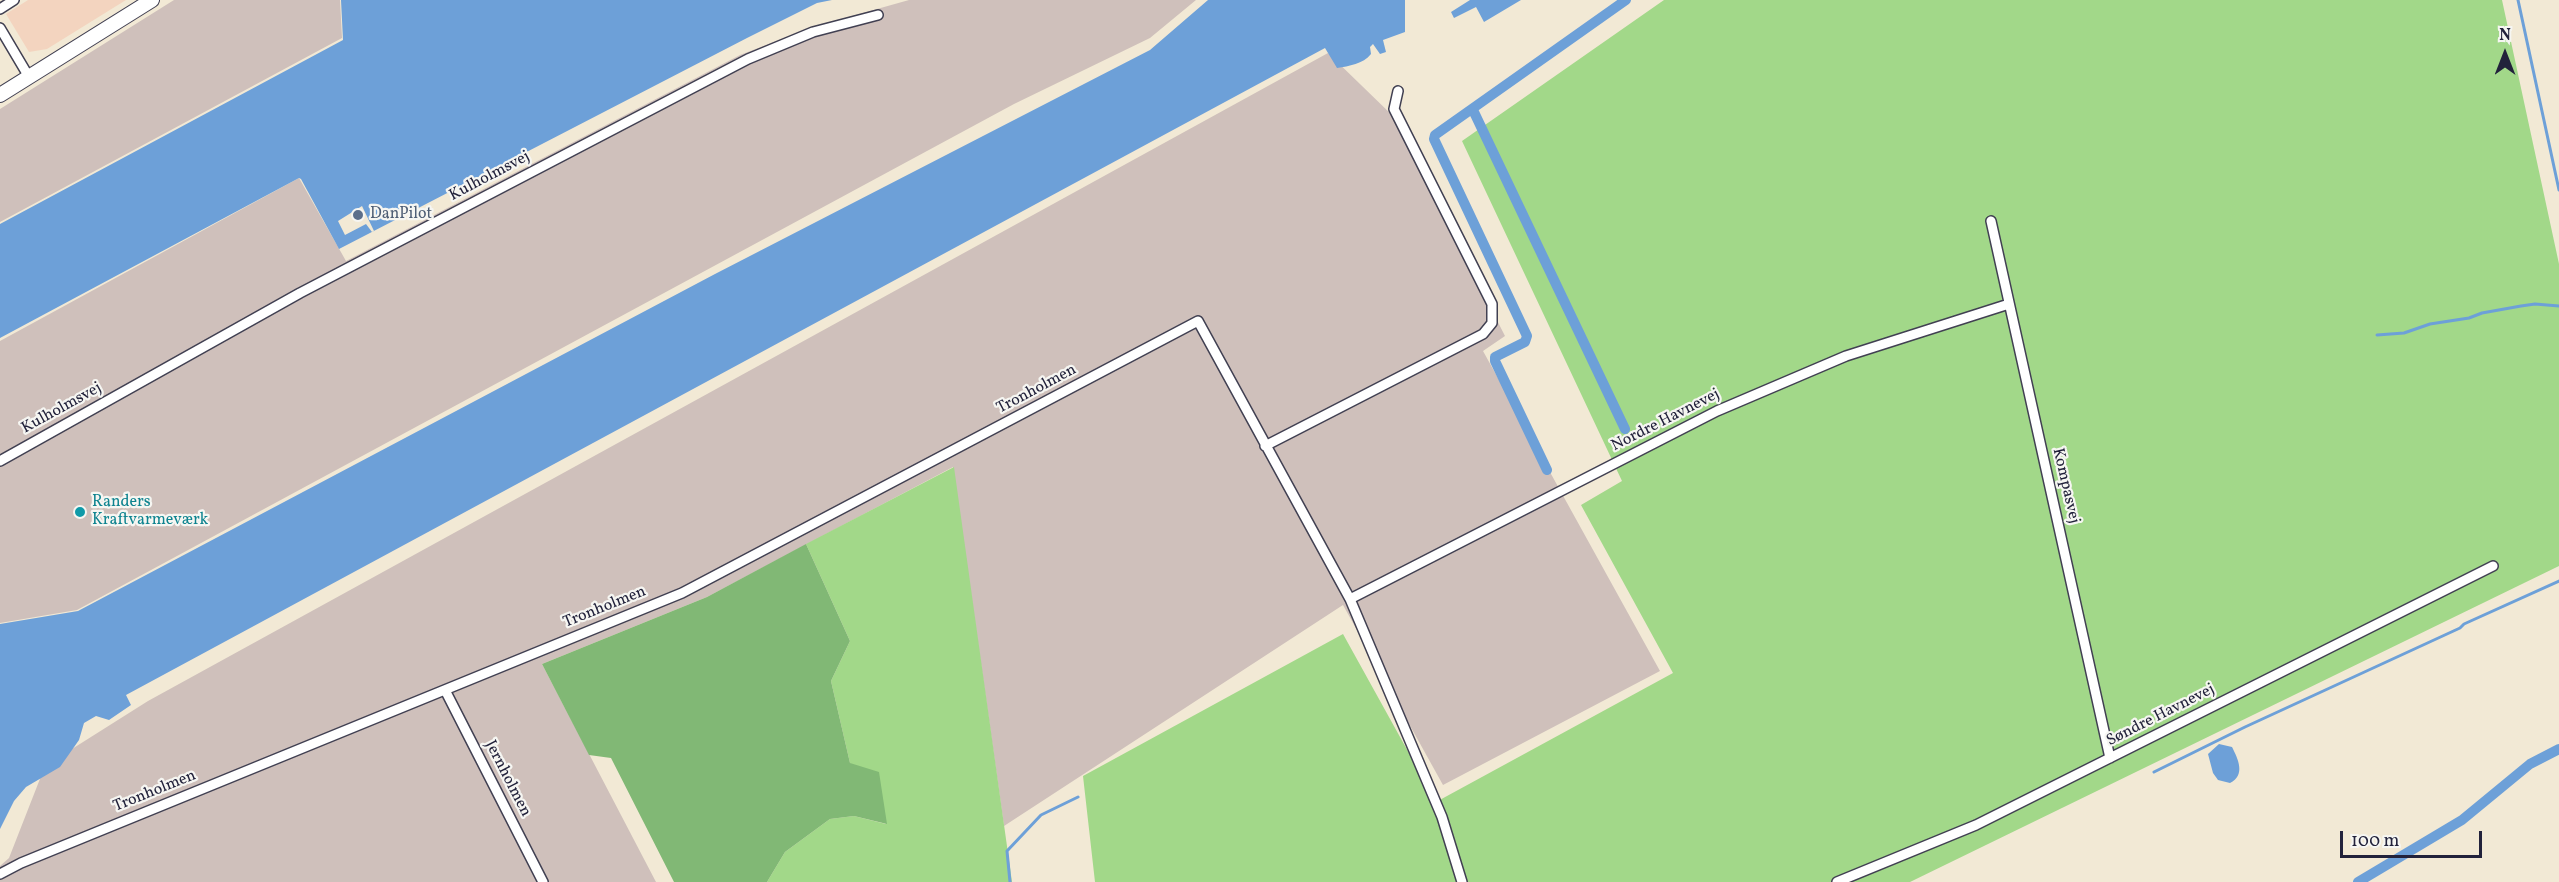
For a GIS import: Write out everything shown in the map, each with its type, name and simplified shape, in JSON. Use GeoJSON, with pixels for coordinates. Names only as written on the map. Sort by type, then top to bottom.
{"type":"FeatureCollection","features":[{"type":"Feature","properties":{"kind":"street"},"geometry":{"type":"LineString","coordinates":[[0,9],[14,0]]}},
{"type":"Feature","properties":{"kind":"street"},"geometry":{"type":"LineString","coordinates":[[0,95],[152,0]]}},
{"type":"Feature","properties":{"kind":"street","name":"Kulholmsvej"},"geometry":{"type":"LineString","coordinates":[[0,461],[300,292],[748,59],[813,32],[878,15]]}},
{"type":"Feature","properties":{"kind":"street"},"geometry":{"type":"LineString","coordinates":[[0,28],[30,77]]}},
{"type":"Feature","properties":{"kind":"street"},"geometry":{"type":"LineString","coordinates":[[1398,91],[1394,109],[1492,304],[1492,323],[1483,334],[1265,446],[1350,599],[1442,817],[1462,882]]}},
{"type":"Feature","properties":{"kind":"street","name":"Kompasvej"},"geometry":{"type":"LineString","coordinates":[[1991,221],[2110,758]]}},
{"type":"Feature","properties":{"kind":"street","name":"Nordre Havnevej"},"geometry":{"type":"LineString","coordinates":[[1350,599],[1718,411],[1846,356],[2009,304]]}},
{"type":"Feature","properties":{"kind":"street","name":"Tronholmen"},"geometry":{"type":"LineString","coordinates":[[0,874],[21,863],[170,801],[682,593],[1198,321],[1265,446]]}},
{"type":"Feature","properties":{"kind":"street","name":"Søndre Havnevej"},"geometry":{"type":"LineString","coordinates":[[1837,882],[1976,825],[2493,566]]}},
{"type":"Feature","properties":{"kind":"street","name":"Jernholmen"},"geometry":{"type":"LineString","coordinates":[[445,690],[543,882]]}},
{"type":"Feature","properties":{"kind":"shaded area"},"geometry":{"type":"Polygon","coordinates":[[[28,0],[126,0],[47,49],[29,52],[6,14],[28,0]]]}},
{"type":"Feature","properties":{"kind":"shaded area"},"geometry":{"type":"Polygon","coordinates":[[[174,0],[340,0],[342,38],[0,222],[0,109],[174,0]]]}},
{"type":"Feature","properties":{"kind":"shaded area"},"geometry":{"type":"Polygon","coordinates":[[[909,0],[1196,0],[1150,38],[1014,104],[77,610],[0,623],[0,341],[299,178],[346,261],[740,55],[813,27],[909,0]]]}},
{"type":"Feature","properties":{"kind":"shaded area"},"geometry":{"type":"Polygon","coordinates":[[[1328,53],[1393,116],[1505,336],[1483,351],[1660,671],[1443,785],[1343,605],[1004,826],[953,467],[707,597],[542,664],[656,882],[0,882],[0,866],[9,858],[45,766],[148,701],[1328,53]]]}},
{"type":"Feature","properties":{"kind":"green space"},"geometry":{"type":"Polygon","coordinates":[[[1664,0],[2502,0],[2559,264],[2559,566],[1910,882],[1095,882],[1083,776],[1343,634],[1436,802],[1673,673],[1581,505],[1622,481],[1462,141],[1664,0]]]}},
{"type":"Feature","properties":{"kind":"green space"},"geometry":{"type":"Polygon","coordinates":[[[954,467],[1012,882],[767,882],[785,852],[830,819],[854,816],[886,824],[850,763],[831,681],[850,641],[806,544],[954,467]]]}},
{"type":"Feature","properties":{"kind":"green space"},"geometry":{"type":"Polygon","coordinates":[[[806,544],[850,641],[831,681],[850,763],[879,772],[887,824],[854,816],[830,819],[785,852],[767,882],[674,882],[611,758],[589,755],[542,664],[707,597],[806,544]]]}},
{"type":"Feature","properties":{"kind":"water"},"geometry":{"type":"Polygon","coordinates":[[[341,0],[832,0],[817,3],[747,38],[339,249],[299,178],[0,338],[0,224],[343,40],[341,0]]]}},
{"type":"Feature","properties":{"kind":"water"},"geometry":{"type":"Polygon","coordinates":[[[1208,0],[1405,0],[1405,32],[1383,40],[1386,52],[1380,54],[1373,44],[1368,57],[1360,62],[1337,68],[1325,48],[126,695],[131,705],[109,720],[96,716],[84,723],[79,740],[60,767],[26,787],[14,801],[0,829],[0,624],[78,611],[715,274],[1150,50],[1208,0]]]}},
{"type":"Feature","properties":{"kind":"water"},"geometry":{"type":"Polygon","coordinates":[[[1470,0],[1521,0],[1484,22],[1476,7],[1454,18],[1451,12],[1470,0]]]}},
{"type":"Feature","properties":{"kind":"water"},"geometry":{"type":"Polygon","coordinates":[[[2219,744],[2232,747],[2238,762],[2238,776],[2230,783],[2218,780],[2213,773],[2208,754],[2219,744]]]}},
{"type":"Feature","properties":{"kind":"pier","name":"DanPilot"},"geometry":{"type":"Polygon","coordinates":[[[362,206],[374,231],[372,232],[366,224],[345,235],[338,221],[362,206]]]}},
{"type":"Feature","properties":{"kind":"waterway"},"geometry":{"type":"LineString","coordinates":[[1547,470],[1495,361],[1495,357],[1525,342],[1527,336],[1434,139],[1435,135],[1626,0]]}},
{"type":"Feature","properties":{"kind":"waterway"},"geometry":{"type":"LineString","coordinates":[[2518,0],[2559,190]]}},
{"type":"Feature","properties":{"kind":"waterway"},"geometry":{"type":"LineString","coordinates":[[1473,110],[1625,429]]}},
{"type":"Feature","properties":{"kind":"waterway"},"geometry":{"type":"LineString","coordinates":[[2377,335],[2404,333],[2430,324],[2521,306],[2535,304],[2559,306]]}},
{"type":"Feature","properties":{"kind":"waterway"},"geometry":{"type":"LineString","coordinates":[[2154,772],[2245,727],[2559,581]]}},
{"type":"Feature","properties":{"kind":"waterway"},"geometry":{"type":"LineString","coordinates":[[2358,882],[2462,820],[2530,764],[2559,749]]}},
{"type":"Feature","properties":{"kind":"waterway"},"geometry":{"type":"LineString","coordinates":[[1010,882],[1007,851],[1041,815],[1078,797]]}},
{"type":"Feature","properties":{"kind":"place","name":"DanPilot"},"geometry":{"type":"Point","coordinates":[358,215]}},
{"type":"Feature","properties":{"kind":"place","name":"Randers Kraftvarmeværk"},"geometry":{"type":"Point","coordinates":[80,512]}}]}
